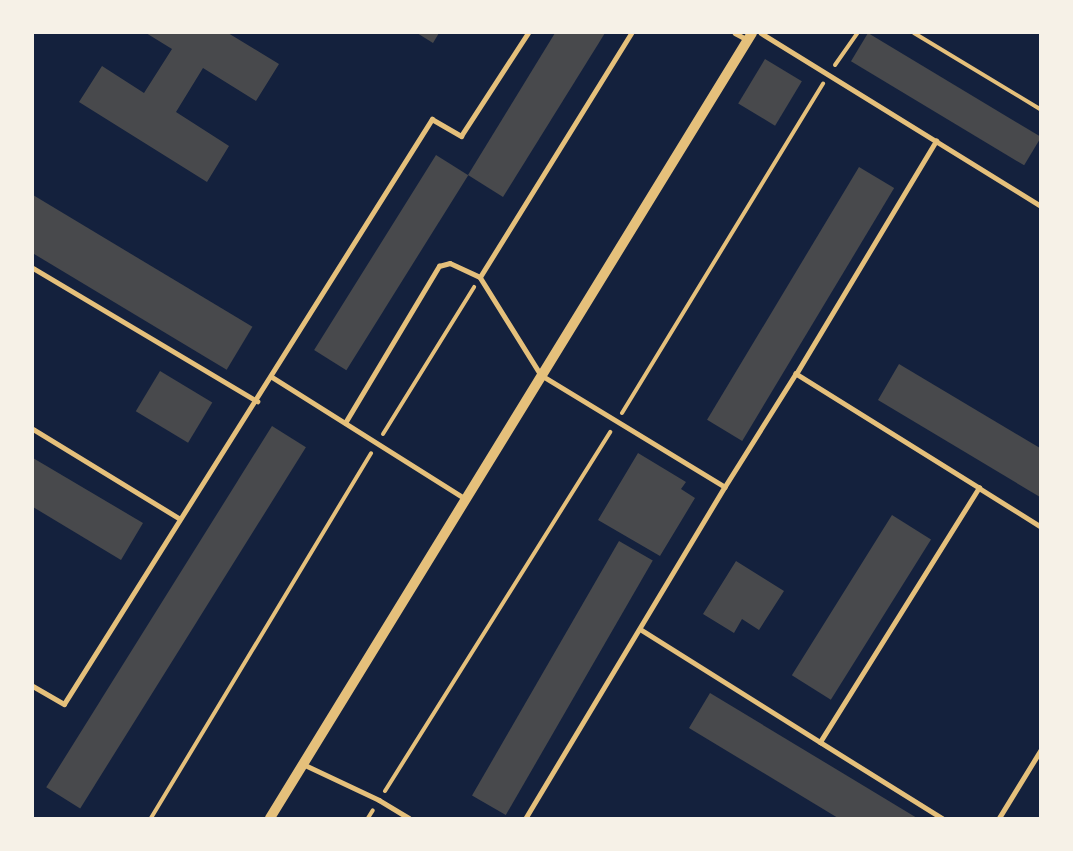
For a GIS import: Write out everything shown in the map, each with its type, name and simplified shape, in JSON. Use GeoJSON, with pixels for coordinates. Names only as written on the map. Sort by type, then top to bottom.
{"type":"FeatureCollection","features":[{"type":"Feature","properties":{"kind":"street"},"geometry":{"type":"LineString","coordinates":[[270,818],[464,498],[750,37]]}},
{"type":"Feature","properties":{"kind":"lane"},"geometry":{"type":"LineString","coordinates":[[33,686],[63,704],[179,518],[272,377],[432,119],[461,136],[528,33]]}},
{"type":"Feature","properties":{"kind":"lane"},"geometry":{"type":"LineString","coordinates":[[480,277],[631,33]]}},
{"type":"Feature","properties":{"kind":"lane"},"geometry":{"type":"LineString","coordinates":[[735,33],[750,37]]}},
{"type":"Feature","properties":{"kind":"lane"},"geometry":{"type":"LineString","coordinates":[[761,33],[1040,205]]}},
{"type":"Feature","properties":{"kind":"lane"},"geometry":{"type":"LineString","coordinates":[[526,818],[936,141]]}},
{"type":"Feature","properties":{"kind":"lane"},"geometry":{"type":"LineString","coordinates":[[345,423],[439,266],[450,263],[480,277],[541,375],[725,487]]}},
{"type":"Feature","properties":{"kind":"lane"},"geometry":{"type":"LineString","coordinates":[[33,268],[256,401]]}},
{"type":"Feature","properties":{"kind":"lane"},"geometry":{"type":"LineString","coordinates":[[796,374],[1040,526]]}},
{"type":"Feature","properties":{"kind":"lane"},"geometry":{"type":"LineString","coordinates":[[272,377],[464,498]]}},
{"type":"Feature","properties":{"kind":"lane"},"geometry":{"type":"LineString","coordinates":[[33,429],[179,518]]}},
{"type":"Feature","properties":{"kind":"lane"},"geometry":{"type":"LineString","coordinates":[[820,742],[979,488]]}},
{"type":"Feature","properties":{"kind":"lane"},"geometry":{"type":"LineString","coordinates":[[640,629],[942,818]]}},
{"type":"Feature","properties":{"kind":"lane"},"geometry":{"type":"LineString","coordinates":[[999,818],[1040,751]]}},
{"type":"Feature","properties":{"kind":"lane"},"geometry":{"type":"LineString","coordinates":[[303,764],[379,800],[409,818]]}},
{"type":"Feature","properties":{"kind":"path"},"geometry":{"type":"LineString","coordinates":[[368,818],[617,421],[828,75],[857,33]]}},
{"type":"Feature","properties":{"kind":"path"},"geometry":{"type":"LineString","coordinates":[[914,33],[1040,109]]}},
{"type":"Feature","properties":{"kind":"path"},"geometry":{"type":"LineString","coordinates":[[151,818],[480,277]]}},
{"type":"Feature","properties":{"kind":"building"},"geometry":{"type":"Polygon","coordinates":[[[146,33],[228,33],[279,64],[256,101],[203,68],[176,112],[229,146],[207,182],[79,102],[102,66],[144,93],[172,49],[146,33]]]}},
{"type":"Feature","properties":{"kind":"building"},"geometry":{"type":"Polygon","coordinates":[[[417,33],[439,33],[433,43],[417,33]]]}},
{"type":"Feature","properties":{"kind":"building"},"geometry":{"type":"Polygon","coordinates":[[[555,33],[605,33],[503,197],[468,175],[555,33]]]}},
{"type":"Feature","properties":{"kind":"building"},"geometry":{"type":"Polygon","coordinates":[[[868,33],[1040,136],[1024,165],[851,61],[868,33]]]}},
{"type":"Feature","properties":{"kind":"building"},"geometry":{"type":"Polygon","coordinates":[[[765,59],[802,81],[775,126],[738,104],[765,59]]]}},
{"type":"Feature","properties":{"kind":"building"},"geometry":{"type":"Polygon","coordinates":[[[436,155],[468,175],[346,370],[314,350],[436,155]]]}},
{"type":"Feature","properties":{"kind":"building"},"geometry":{"type":"Polygon","coordinates":[[[859,167],[894,188],[742,441],[707,420],[859,167]]]}},
{"type":"Feature","properties":{"kind":"building"},"geometry":{"type":"Polygon","coordinates":[[[33,195],[252,327],[227,370],[33,253],[33,195]]]}},
{"type":"Feature","properties":{"kind":"building"},"geometry":{"type":"Polygon","coordinates":[[[899,364],[1040,448],[1040,497],[878,400],[899,364]]]}},
{"type":"Feature","properties":{"kind":"building"},"geometry":{"type":"Polygon","coordinates":[[[160,371],[212,402],[188,443],[136,411],[160,371]]]}},
{"type":"Feature","properties":{"kind":"building"},"geometry":{"type":"Polygon","coordinates":[[[272,426],[306,447],[80,808],[46,787],[272,426]]]}},
{"type":"Feature","properties":{"kind":"building"},"geometry":{"type":"Polygon","coordinates":[[[638,453],[686,482],[681,489],[695,498],[660,556],[598,520],[638,453]]]}},
{"type":"Feature","properties":{"kind":"building"},"geometry":{"type":"Polygon","coordinates":[[[33,458],[143,523],[121,560],[33,507],[33,458]]]}},
{"type":"Feature","properties":{"kind":"building"},"geometry":{"type":"Polygon","coordinates":[[[892,515],[931,539],[831,700],[792,675],[892,515]]]}},
{"type":"Feature","properties":{"kind":"building"},"geometry":{"type":"Polygon","coordinates":[[[619,541],[653,560],[506,815],[472,796],[619,541]]]}},
{"type":"Feature","properties":{"kind":"building"},"geometry":{"type":"Polygon","coordinates":[[[736,561],[784,591],[759,630],[742,619],[734,633],[703,614],[736,561]]]}},
{"type":"Feature","properties":{"kind":"building"},"geometry":{"type":"Polygon","coordinates":[[[710,693],[917,818],[838,818],[689,728],[710,693]]]}}]}
